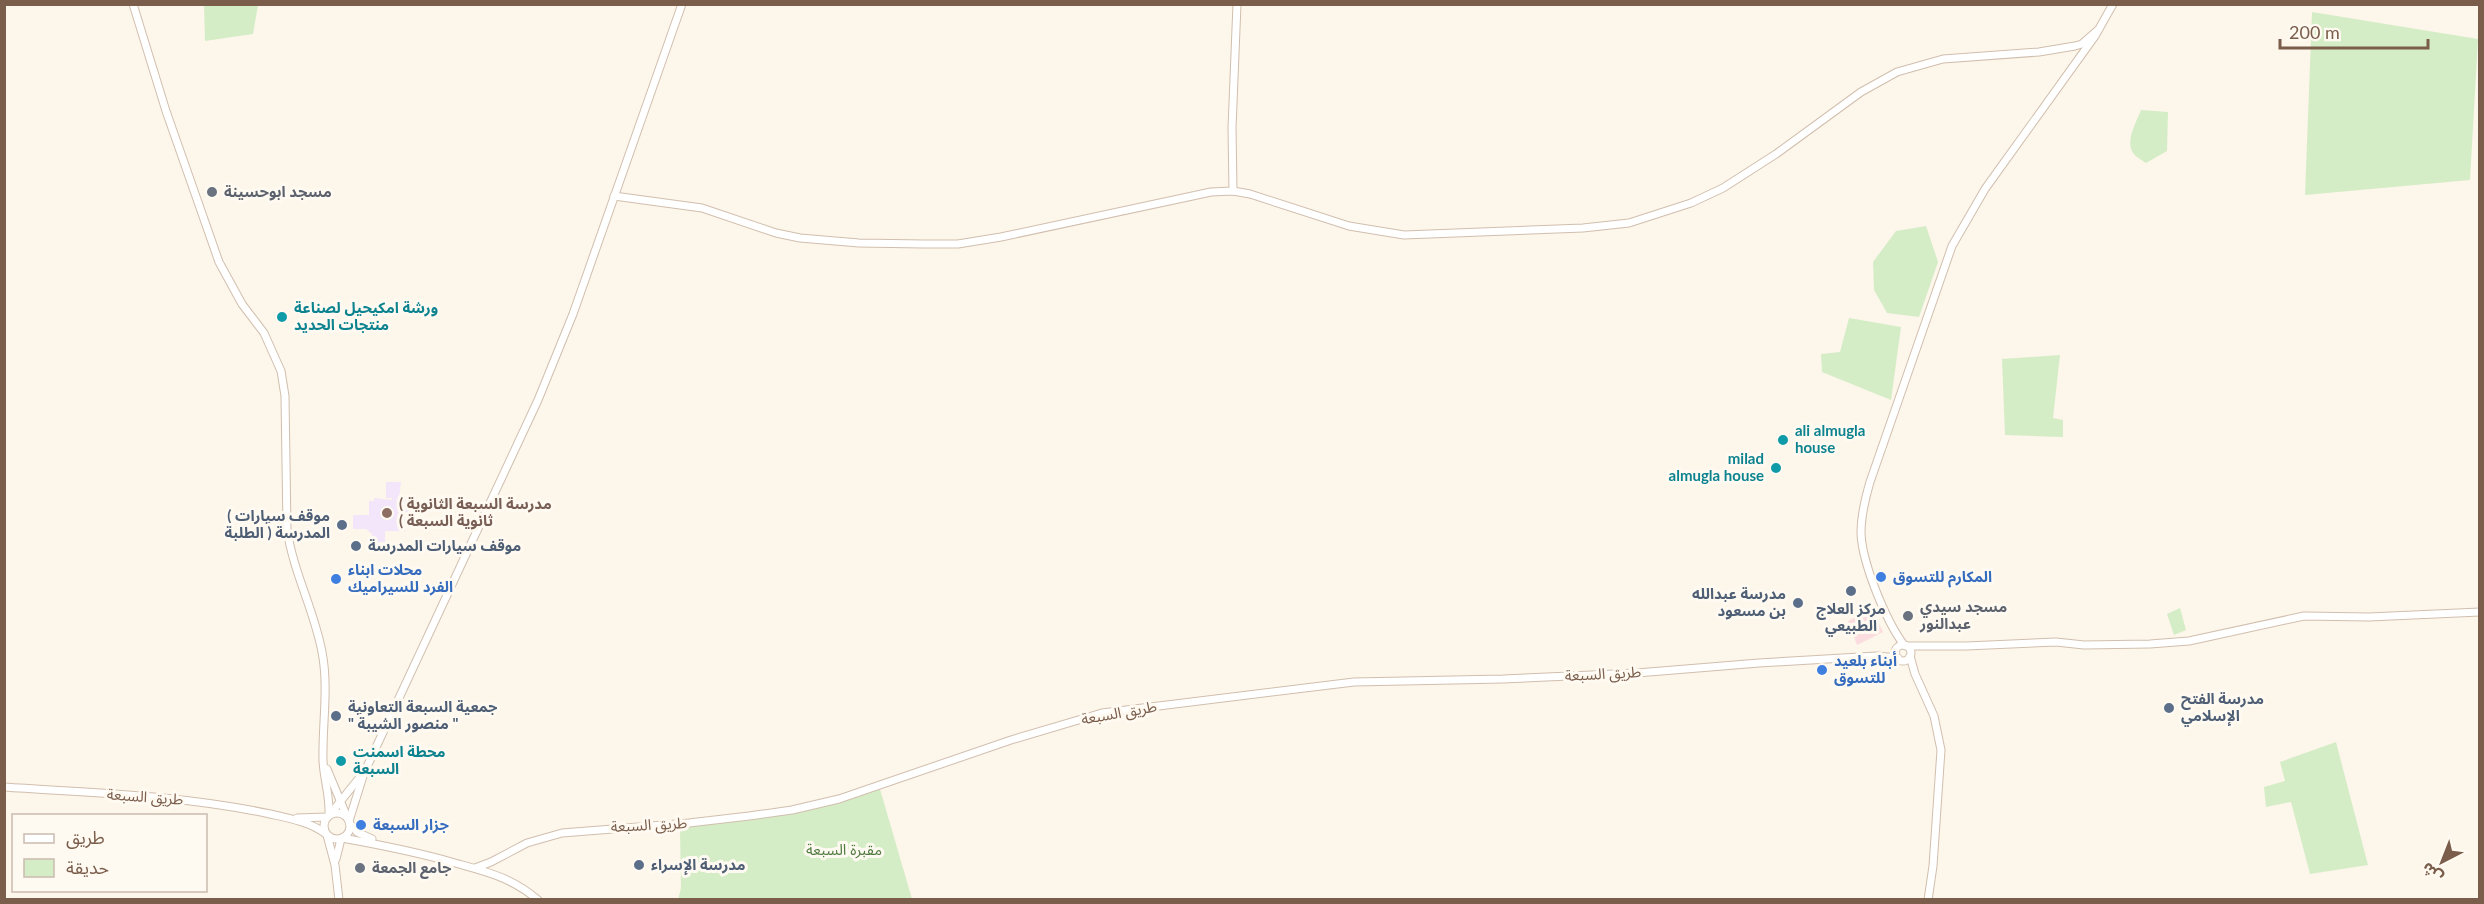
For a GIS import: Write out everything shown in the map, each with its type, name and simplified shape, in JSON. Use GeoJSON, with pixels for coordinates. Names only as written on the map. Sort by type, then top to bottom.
{"type":"FeatureCollection","features":[{"type":"Feature","properties":{"kind":"street"},"geometry":{"type":"LineString","coordinates":[[133,4],[166,111],[219,262],[242,304],[264,333],[275,353],[281,371],[285,396],[287,529],[294,566],[322,651],[325,691],[323,756],[329,815]]}},
{"type":"Feature","properties":{"kind":"street"},"geometry":{"type":"LineString","coordinates":[[335,865],[342,838],[348,832],[349,821],[364,773],[538,400],[573,314],[682,4]]}},
{"type":"Feature","properties":{"kind":"street"},"geometry":{"type":"LineString","coordinates":[[1233,191],[1232,128],[1237,4]]}},
{"type":"Feature","properties":{"kind":"street"},"geometry":{"type":"LineString","coordinates":[[1926,646],[1904,660],[1868,568],[1862,542],[1862,519],[1870,483],[1952,246],[1985,189],[2098,30],[2112,4]]}},
{"type":"Feature","properties":{"kind":"street"},"geometry":{"type":"LineString","coordinates":[[614,196],[702,208],[776,233],[800,238],[859,243],[958,244],[1001,237],[1211,192],[1233,191],[1250,194],[1349,226],[1404,235],[1583,228],[1629,223],[1684,205],[1723,188],[1776,154],[1861,92],[1897,72],[1942,59],[2039,52],[2075,46],[2082,44],[2098,30]]}},
{"type":"Feature","properties":{"kind":"street","name":"طريق السبعة"},"geometry":{"type":"LineString","coordinates":[[475,868],[527,843],[562,832],[688,824],[803,808],[868,791],[1011,740],[1111,712],[1354,682],[1571,676],[1877,656],[1926,646],[2040,642],[2084,645],[2189,641],[2304,616],[2369,617],[2480,612]]}},
{"type":"Feature","properties":{"kind":"street"},"geometry":{"type":"LineString","coordinates":[[1900,651],[1910,648],[1915,674]]}},
{"type":"Feature","properties":{"kind":"street"},"geometry":{"type":"LineString","coordinates":[[1900,651],[1915,674],[1934,716],[1941,750],[1933,866],[1928,900]]}},
{"type":"Feature","properties":{"kind":"street"},"geometry":{"type":"LineString","coordinates":[[323,756],[349,821]]}},
{"type":"Feature","properties":{"kind":"street"},"geometry":{"type":"LineString","coordinates":[[339,900],[335,865],[323,825],[364,773]]}},
{"type":"Feature","properties":{"kind":"street","name":"طريق السبعة"},"geometry":{"type":"LineString","coordinates":[[4,787],[200,801],[285,818]]}},
{"type":"Feature","properties":{"kind":"street"},"geometry":{"type":"LineString","coordinates":[[285,818],[306,819],[340,813],[362,835],[385,844],[475,868],[515,882],[538,900]]}},
{"type":"Feature","properties":{"kind":"street"},"geometry":{"type":"LineString","coordinates":[[285,818],[315,827],[335,839],[385,844]]}},
{"type":"Feature","properties":{"kind":"shaded area","name":"( مدرسة السبعة الثانوية ( ثانوية السبعة"},"geometry":{"type":"Polygon","coordinates":[[[386,482],[401,482],[399,500],[417,498],[417,512],[405,512],[405,531],[385,531],[385,542],[372,542],[372,534],[366,529],[353,529],[353,515],[369,515],[369,501],[374,501],[374,498],[392,500],[392,498],[386,498],[386,482]]]}},
{"type":"Feature","properties":{"kind":"shaded area"},"geometry":{"type":"Polygon","coordinates":[[[1872,609],[1883,632],[1857,645],[1848,621],[1872,609]]]}},
{"type":"Feature","properties":{"kind":"green space"},"geometry":{"type":"Polygon","coordinates":[[[204,5],[258,5],[253,34],[205,41],[204,5]]]}},
{"type":"Feature","properties":{"kind":"green space"},"geometry":{"type":"Polygon","coordinates":[[[2312,12],[2478,39],[2470,180],[2305,195],[2312,12]]]}},
{"type":"Feature","properties":{"kind":"green space"},"geometry":{"type":"Polygon","coordinates":[[[2141,110],[2168,112],[2167,151],[2146,163],[2134,154],[2130,144],[2141,110]]]}},
{"type":"Feature","properties":{"kind":"green space"},"geometry":{"type":"Polygon","coordinates":[[[1926,226],[1938,262],[1919,317],[1887,313],[1874,290],[1873,262],[1896,231],[1926,226]]]}},
{"type":"Feature","properties":{"kind":"green space"},"geometry":{"type":"Polygon","coordinates":[[[1849,318],[1901,327],[1891,400],[1822,372],[1821,354],[1840,352],[1849,318]]]}},
{"type":"Feature","properties":{"kind":"green space"},"geometry":{"type":"Polygon","coordinates":[[[2060,355],[2053,418],[2063,420],[2063,437],[2005,435],[2002,359],[2060,355]]]}},
{"type":"Feature","properties":{"kind":"green space"},"geometry":{"type":"Polygon","coordinates":[[[2180,608],[2186,630],[2174,635],[2167,614],[2180,608]]]}},
{"type":"Feature","properties":{"kind":"green space"},"geometry":{"type":"Polygon","coordinates":[[[2336,742],[2368,865],[2310,874],[2291,802],[2266,807],[2264,787],[2285,781],[2280,762],[2336,742]]]}},
{"type":"Feature","properties":{"kind":"green space","name":"مقبرة السبعة"},"geometry":{"type":"Polygon","coordinates":[[[880,789],[912,899],[678,900],[681,888],[680,828],[850,797],[880,789]]]}},
{"type":"Feature","properties":{"kind":"place","name":"مسجد ابوحسينة"},"geometry":{"type":"Point","coordinates":[212,192]}},
{"type":"Feature","properties":{"kind":"place","name":"ورشة امكيحيل لصناعة منتجات الحديد"},"geometry":{"type":"Point","coordinates":[282,317]}},
{"type":"Feature","properties":{"kind":"place","name":"ali almugla house"},"geometry":{"type":"Point","coordinates":[1783,440]}},
{"type":"Feature","properties":{"kind":"place","name":"milad almugla house"},"geometry":{"type":"Point","coordinates":[1776,468]}},
{"type":"Feature","properties":{"kind":"place","name":"( مدرسة السبعة الثانوية ( ثانوية السبعة"},"geometry":{"type":"Point","coordinates":[387,513]}},
{"type":"Feature","properties":{"kind":"place","name":"( موقف سيارات المدرسة ( الطلبة"},"geometry":{"type":"Point","coordinates":[342,525]}},
{"type":"Feature","properties":{"kind":"place","name":"موقف سيارات المدرسة"},"geometry":{"type":"Point","coordinates":[356,546]}},
{"type":"Feature","properties":{"kind":"place","name":"المكارم للتسوق"},"geometry":{"type":"Point","coordinates":[1881,577]}},
{"type":"Feature","properties":{"kind":"place","name":"محلات ابناء الفرد للسيراميك"},"geometry":{"type":"Point","coordinates":[336,579]}},
{"type":"Feature","properties":{"kind":"place","name":"مركز العلاج الطبيعي"},"geometry":{"type":"Point","coordinates":[1851,591]}},
{"type":"Feature","properties":{"kind":"place","name":"مدرسة عبدالله بن مسعود"},"geometry":{"type":"Point","coordinates":[1798,603]}},
{"type":"Feature","properties":{"kind":"place","name":"مسجد سيدي عبدالنور"},"geometry":{"type":"Point","coordinates":[1908,616]}},
{"type":"Feature","properties":{"kind":"place","name":"أبناء بلعيد للتسوق"},"geometry":{"type":"Point","coordinates":[1822,670]}},
{"type":"Feature","properties":{"kind":"place","name":"مدرسة الفتح الإسلامي"},"geometry":{"type":"Point","coordinates":[2169,708]}},
{"type":"Feature","properties":{"kind":"place","name":"جمعية السبعة التعاونية \" منصور الشيبة \""},"geometry":{"type":"Point","coordinates":[336,716]}},
{"type":"Feature","properties":{"kind":"place","name":"محطة اسمنت السبعة"},"geometry":{"type":"Point","coordinates":[341,761]}},
{"type":"Feature","properties":{"kind":"place","name":"جزار السبعة"},"geometry":{"type":"Point","coordinates":[361,825]}},
{"type":"Feature","properties":{"kind":"place","name":"مدرسة الإسراء"},"geometry":{"type":"Point","coordinates":[639,865]}},
{"type":"Feature","properties":{"kind":"place","name":"جامع الجمعة"},"geometry":{"type":"Point","coordinates":[360,868]}}]}
